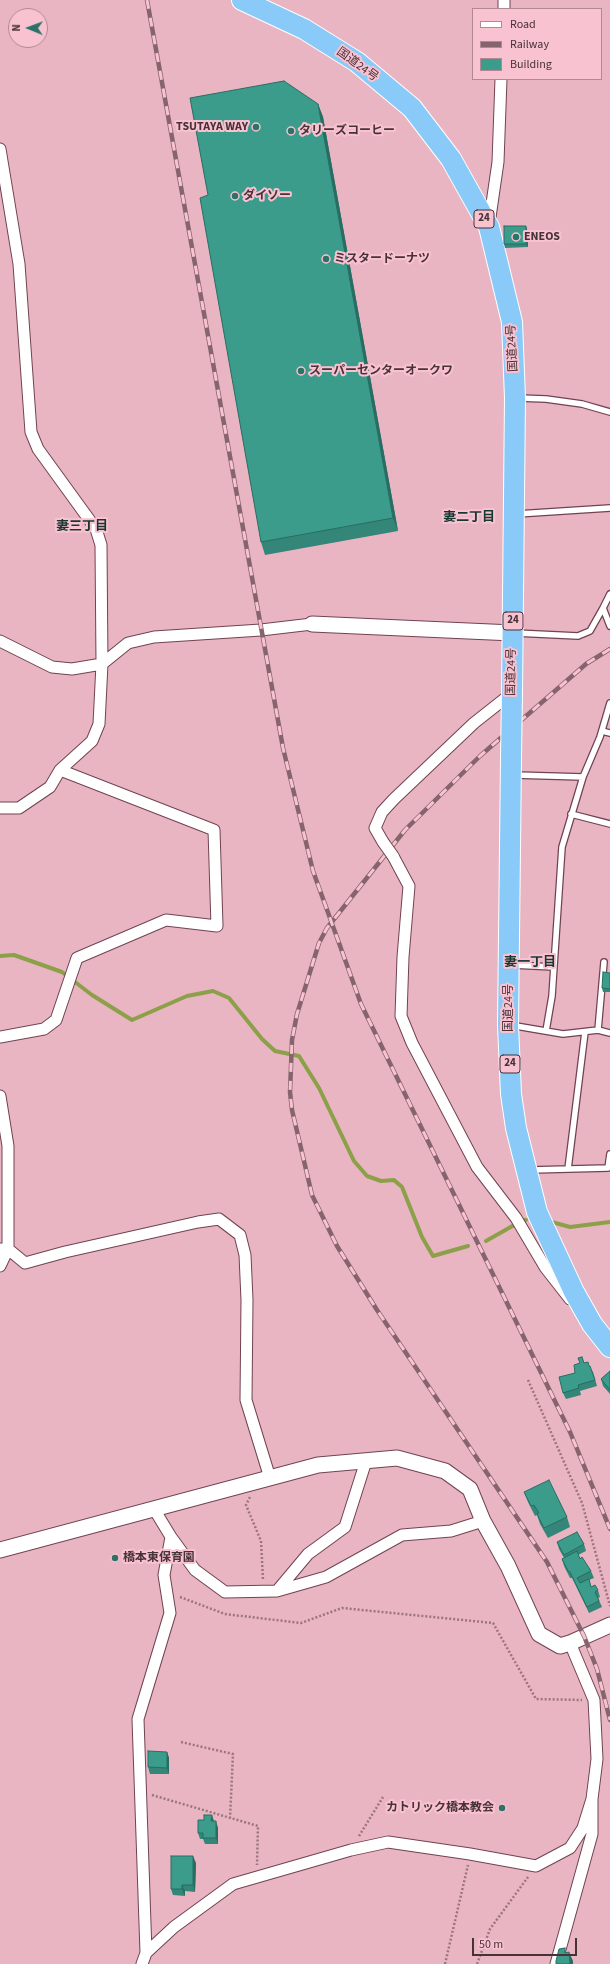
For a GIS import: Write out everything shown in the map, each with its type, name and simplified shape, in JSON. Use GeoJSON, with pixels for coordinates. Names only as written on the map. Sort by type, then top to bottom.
{"type":"FeatureCollection","features":[{"type":"Feature","properties":{"kind":"highway","name":"国道24号"},"geometry":{"type":"LineString","coordinates":[[242,0],[304,29],[357,62],[412,108],[451,160],[489,227],[512,322],[515,398],[510,965],[508,1024],[511,1094],[526,1170],[537,1212],[574,1292],[592,1324],[610,1347]]}},
{"type":"Feature","properties":{"kind":"street"},"geometry":{"type":"LineString","coordinates":[[489,227],[498,162],[501,80]]}},
{"type":"Feature","properties":{"kind":"street"},"geometry":{"type":"LineString","coordinates":[[0,149],[19,264],[31,432],[38,449],[96,529],[101,544],[102,664],[99,724],[92,741],[60,770],[50,787],[19,808],[1,808]]}},
{"type":"Feature","properties":{"kind":"street"},"geometry":{"type":"LineString","coordinates":[[0,641],[52,667],[72,668],[102,664],[128,643],[154,637],[261,630],[312,624],[513,633]]}},
{"type":"Feature","properties":{"kind":"street"},"geometry":{"type":"LineString","coordinates":[[512,693],[474,723],[394,799],[382,812],[375,828],[393,856],[409,886],[403,957],[401,1016],[412,1043],[477,1167],[516,1218],[545,1267],[570,1299],[586,1313]]}},
{"type":"Feature","properties":{"kind":"street"},"geometry":{"type":"LineString","coordinates":[[0,1037],[44,1029],[56,1020],[77,958],[166,920],[217,926],[214,830],[60,770]]}},
{"type":"Feature","properties":{"kind":"street"},"geometry":{"type":"LineString","coordinates":[[0,1096],[8,1146],[4,1249],[0,1266]]}},
{"type":"Feature","properties":{"kind":"street"},"geometry":{"type":"LineString","coordinates":[[4,1249],[25,1263],[65,1252],[198,1222],[219,1219],[240,1235],[245,1255],[247,1300],[246,1400],[265,1479]]}},
{"type":"Feature","properties":{"kind":"street"},"geometry":{"type":"LineString","coordinates":[[0,1550],[318,1465],[397,1458],[445,1471],[470,1489],[483,1521],[508,1566],[539,1634],[560,1646],[610,1625]]}},
{"type":"Feature","properties":{"kind":"street"},"geometry":{"type":"LineString","coordinates":[[277,1591],[308,1554],[345,1527],[366,1461]]}},
{"type":"Feature","properties":{"kind":"street"},"geometry":{"type":"LineString","coordinates":[[154,1509],[171,1537],[195,1570],[224,1592],[277,1591],[326,1577],[402,1536],[451,1531],[483,1521]]}},
{"type":"Feature","properties":{"kind":"street"},"geometry":{"type":"LineString","coordinates":[[144,1959],[138,1719],[170,1612],[164,1575],[171,1537]]}},
{"type":"Feature","properties":{"kind":"street"},"geometry":{"type":"LineString","coordinates":[[556,1964],[592,1834],[592,1799],[597,1759],[594,1700],[570,1643]]}},
{"type":"Feature","properties":{"kind":"street"},"geometry":{"type":"LineString","coordinates":[[144,1959],[174,1927],[233,1884],[351,1850],[388,1842],[470,1854],[536,1866],[570,1848],[583,1828],[592,1799]]}},
{"type":"Feature","properties":{"kind":"lane"},"geometry":{"type":"LineString","coordinates":[[515,398],[546,399],[582,404],[610,412]]}},
{"type":"Feature","properties":{"kind":"lane"},"geometry":{"type":"LineString","coordinates":[[514,514],[610,508]]}},
{"type":"Feature","properties":{"kind":"lane"},"geometry":{"type":"LineString","coordinates":[[513,633],[578,636],[590,631],[604,611],[610,594]]}},
{"type":"Feature","properties":{"kind":"lane"},"geometry":{"type":"LineString","coordinates":[[604,611],[610,626]]}},
{"type":"Feature","properties":{"kind":"lane"},"geometry":{"type":"LineString","coordinates":[[546,1031],[552,996],[562,847],[582,777],[602,731],[610,704]]}},
{"type":"Feature","properties":{"kind":"lane"},"geometry":{"type":"LineString","coordinates":[[602,731],[610,733]]}},
{"type":"Feature","properties":{"kind":"lane"},"geometry":{"type":"LineString","coordinates":[[511,766],[582,777]]}},
{"type":"Feature","properties":{"kind":"lane"},"geometry":{"type":"LineString","coordinates":[[571,814],[610,824]]}},
{"type":"Feature","properties":{"kind":"lane"},"geometry":{"type":"LineString","coordinates":[[598,1030],[604,962]]}},
{"type":"Feature","properties":{"kind":"lane"},"geometry":{"type":"LineString","coordinates":[[510,965],[554,967]]}},
{"type":"Feature","properties":{"kind":"lane"},"geometry":{"type":"LineString","coordinates":[[508,1024],[563,1034],[598,1030],[610,1033]]}},
{"type":"Feature","properties":{"kind":"lane"},"geometry":{"type":"LineString","coordinates":[[568,1169],[585,1032]]}},
{"type":"Feature","properties":{"kind":"lane"},"geometry":{"type":"LineString","coordinates":[[526,1170],[608,1168],[610,1154]]}},
{"type":"Feature","properties":{"kind":"path"},"geometry":{"type":"LineString","coordinates":[[528,1380],[582,1503],[610,1606]]}},
{"type":"Feature","properties":{"kind":"path"},"geometry":{"type":"LineString","coordinates":[[263,1591],[261,1541],[246,1505],[265,1479]]}},
{"type":"Feature","properties":{"kind":"path"},"geometry":{"type":"LineString","coordinates":[[167,1592],[225,1614],[300,1623],[342,1608],[493,1623],[536,1699],[594,1700]]}},
{"type":"Feature","properties":{"kind":"path"},"geometry":{"type":"LineString","coordinates":[[181,1742],[233,1754],[230,1818]]}},
{"type":"Feature","properties":{"kind":"path"},"geometry":{"type":"LineString","coordinates":[[140,1792],[258,1826],[257,1877]]}},
{"type":"Feature","properties":{"kind":"path"},"geometry":{"type":"LineString","coordinates":[[351,1850],[383,1797]]}},
{"type":"Feature","properties":{"kind":"path"},"geometry":{"type":"LineString","coordinates":[[445,1964],[470,1854]]}},
{"type":"Feature","properties":{"kind":"path"},"geometry":{"type":"LineString","coordinates":[[477,1964],[490,1929],[536,1866]]}},
{"type":"Feature","properties":{"kind":"building","name":"スーパーセンターオークワ"},"geometry":{"type":"Polygon","coordinates":[[[284,81],[318,104],[393,518],[261,542],[200,198],[208,195],[190,98],[284,81]]]}},
{"type":"Feature","properties":{"kind":"building"},"geometry":{"type":"Polygon","coordinates":[[[504,226],[526,226],[526,244],[504,244],[504,226]]]}},
{"type":"Feature","properties":{"kind":"building"},"geometry":{"type":"Polygon","coordinates":[[[603,972],[610,973],[610,989],[602,988],[603,972]]]}},
{"type":"Feature","properties":{"kind":"building"},"geometry":{"type":"Polygon","coordinates":[[[582,1357],[584,1363],[588,1362],[595,1380],[578,1385],[579,1388],[563,1393],[559,1377],[575,1373],[574,1365],[580,1363],[578,1358],[582,1357]]]}},
{"type":"Feature","properties":{"kind":"building"},"geometry":{"type":"Polygon","coordinates":[[[610,1371],[610,1390],[601,1379],[610,1371]]]}},
{"type":"Feature","properties":{"kind":"building"},"geometry":{"type":"Polygon","coordinates":[[[549,1480],[567,1517],[544,1528],[537,1514],[539,1513],[534,1505],[531,1506],[524,1492],[549,1480]]]}},
{"type":"Feature","properties":{"kind":"building"},"geometry":{"type":"Polygon","coordinates":[[[577,1532],[584,1544],[564,1555],[557,1542],[577,1532]]]}},
{"type":"Feature","properties":{"kind":"building"},"geometry":{"type":"Polygon","coordinates":[[[577,1551],[580,1559],[582,1557],[591,1571],[577,1578],[580,1583],[589,1579],[591,1587],[595,1585],[598,1590],[595,1592],[599,1601],[587,1607],[562,1559],[577,1551]]]}},
{"type":"Feature","properties":{"kind":"building"},"geometry":{"type":"Polygon","coordinates":[[[148,1751],[167,1752],[167,1768],[148,1767],[148,1751]]]}},
{"type":"Feature","properties":{"kind":"building"},"geometry":{"type":"Polygon","coordinates":[[[204,1815],[212,1815],[211,1821],[216,1821],[216,1838],[203,1838],[203,1833],[198,1833],[198,1820],[204,1820],[204,1815]]]}},
{"type":"Feature","properties":{"kind":"building"},"geometry":{"type":"Polygon","coordinates":[[[171,1856],[193,1856],[193,1885],[182,1885],[182,1889],[171,1889],[171,1856]]]}},
{"type":"Feature","properties":{"kind":"building"},"geometry":{"type":"Polygon","coordinates":[[[565,1948],[565,1953],[569,1952],[570,1964],[556,1964],[559,1949],[565,1948]]]}},
{"type":"Feature","properties":{"kind":"waterway"},"geometry":{"type":"LineString","coordinates":[[0,956],[14,955],[62,972],[92,995],[132,1020],[187,996],[213,991],[229,998],[262,1039],[275,1051],[299,1056],[319,1088],[354,1161],[367,1176],[381,1181],[394,1180],[402,1187],[422,1237],[433,1256],[468,1246]]}},
{"type":"Feature","properties":{"kind":"waterway"},"geometry":{"type":"LineString","coordinates":[[486,1241],[523,1220],[526,1220]]}},
{"type":"Feature","properties":{"kind":"waterway"},"geometry":{"type":"LineString","coordinates":[[548,1221],[570,1227],[610,1222]]}},
{"type":"Feature","properties":{"kind":"railway"},"geometry":{"type":"LineString","coordinates":[[147,0],[283,748],[313,871],[361,1004],[570,1432],[610,1529]]}},
{"type":"Feature","properties":{"kind":"railway"},"geometry":{"type":"LineString","coordinates":[[610,649],[586,664],[480,756],[405,830],[327,928],[319,943],[297,1014],[292,1040],[290,1092],[292,1110],[312,1195],[337,1246],[377,1310],[547,1562],[584,1636],[597,1669],[610,1720]]}},
{"type":"Feature","properties":{"kind":"place","name":"TSUTAYA WAY"},"geometry":{"type":"Point","coordinates":[256,127]}},
{"type":"Feature","properties":{"kind":"place","name":"タリーズコーヒー"},"geometry":{"type":"Point","coordinates":[291,131]}},
{"type":"Feature","properties":{"kind":"place","name":"ダイソー"},"geometry":{"type":"Point","coordinates":[235,196]}},
{"type":"Feature","properties":{"kind":"place","name":"ENEOS"},"geometry":{"type":"Point","coordinates":[516,237]}},
{"type":"Feature","properties":{"kind":"place","name":"ミスタードーナツ"},"geometry":{"type":"Point","coordinates":[326,259]}},
{"type":"Feature","properties":{"kind":"place","name":"スーパーセンターオークワ"},"geometry":{"type":"Point","coordinates":[301,371]}},
{"type":"Feature","properties":{"kind":"place","name":"橋本東保育園"},"geometry":{"type":"Point","coordinates":[115,1558]}},
{"type":"Feature","properties":{"kind":"place","name":"カトリック橋本教会"},"geometry":{"type":"Point","coordinates":[502,1808]}},
{"type":"Feature","properties":{"kind":"district","name":"妻二丁目"},"geometry":{"type":"Point","coordinates":[469,518]}},
{"type":"Feature","properties":{"kind":"district","name":"妻三丁目"},"geometry":{"type":"Point","coordinates":[82,527]}},
{"type":"Feature","properties":{"kind":"district","name":"妻一丁目"},"geometry":{"type":"Point","coordinates":[530,963]}}]}
